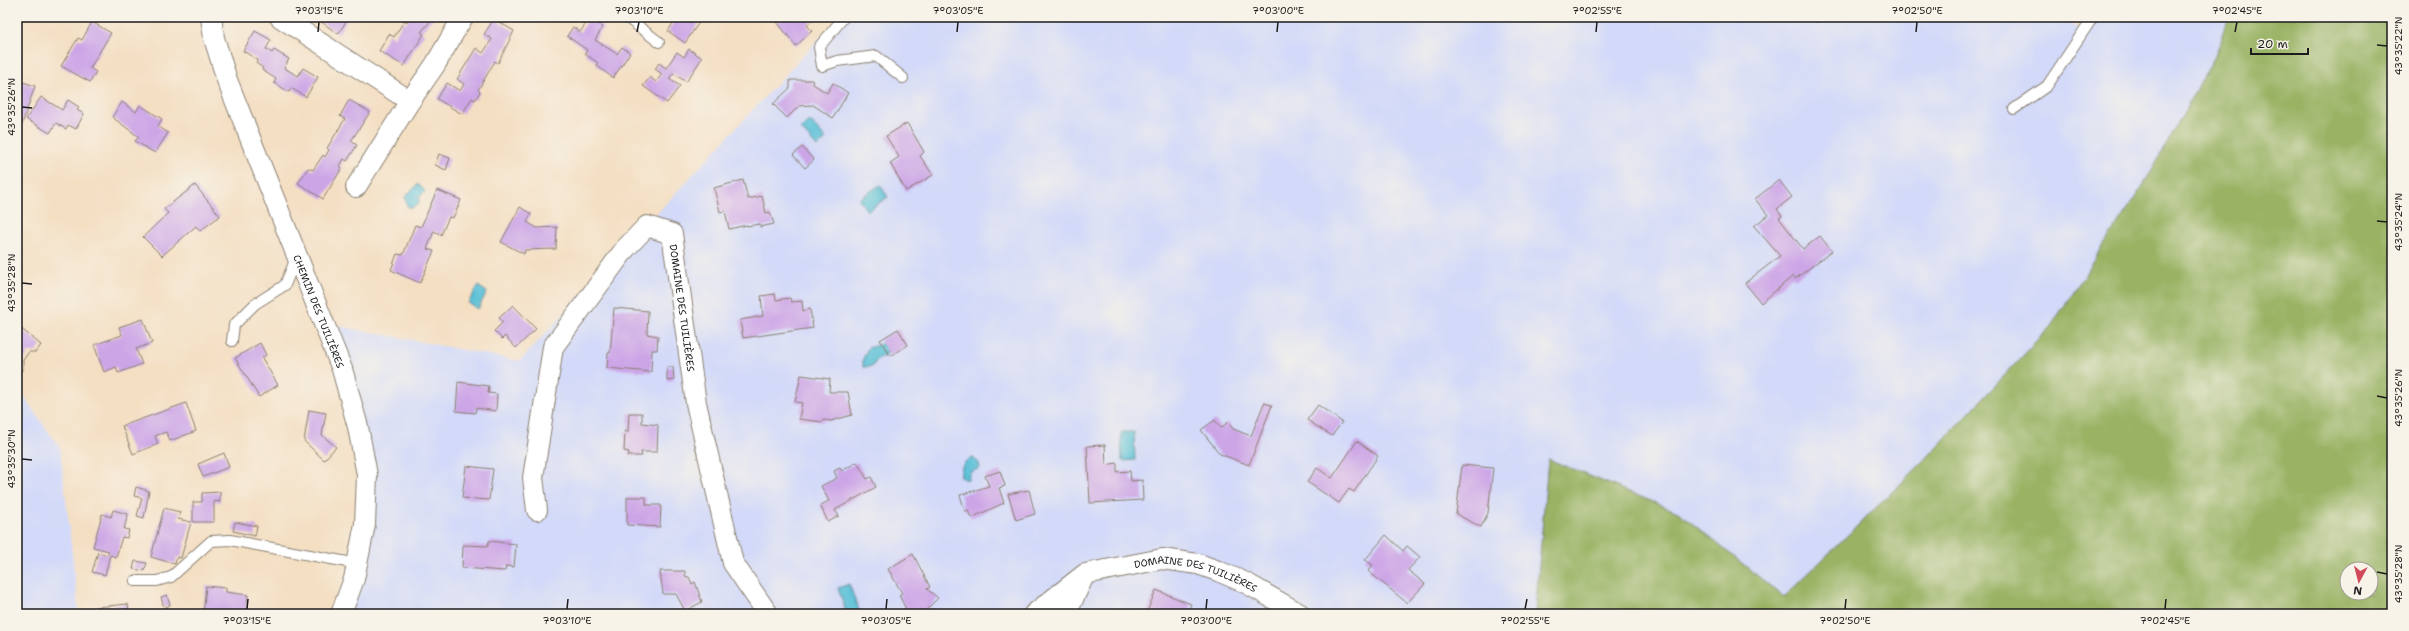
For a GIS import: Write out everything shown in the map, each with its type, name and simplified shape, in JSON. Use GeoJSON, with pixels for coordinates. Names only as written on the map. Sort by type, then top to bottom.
{"type":"FeatureCollection","features":[{"type":"Feature","properties":{"kind":"street","name":"CHEMIN DES TUILIÈRES"},"geometry":{"type":"LineString","coordinates":[[211,17],[214,38],[227,80],[296,258],[342,369],[358,427],[367,476],[365,524],[358,564],[341,614]]}},
{"type":"Feature","properties":{"kind":"street"},"geometry":{"type":"LineString","coordinates":[[280,17],[410,101]]}},
{"type":"Feature","properties":{"kind":"street"},"geometry":{"type":"LineString","coordinates":[[356,187],[410,101],[435,65],[463,17]]}},
{"type":"Feature","properties":{"kind":"street","name":"DOMAINE DES TUILIÈRES"},"geometry":{"type":"LineString","coordinates":[[537,510],[533,478],[553,347],[625,249],[647,226],[672,234],[696,403],[733,563],[768,614]]}},
{"type":"Feature","properties":{"kind":"street","name":"DOMAINE DES TUILIÈRES"},"geometry":{"type":"LineString","coordinates":[[1034,614],[1085,574],[1162,559],[1198,564],[1246,583],[1300,614]]}},
{"type":"Feature","properties":{"kind":"street"},"geometry":{"type":"LineString","coordinates":[[1066,614],[1085,574]]}},
{"type":"Feature","properties":{"kind":"lane"},"geometry":{"type":"LineString","coordinates":[[626,17],[659,42]]}},
{"type":"Feature","properties":{"kind":"lane"},"geometry":{"type":"LineString","coordinates":[[844,17],[819,47],[822,66],[837,60],[876,56],[903,78]]}},
{"type":"Feature","properties":{"kind":"lane"},"geometry":{"type":"LineString","coordinates":[[2014,108],[2047,86],[2093,17]]}},
{"type":"Feature","properties":{"kind":"lane"},"geometry":{"type":"LineString","coordinates":[[232,341],[234,325],[255,304],[286,285],[296,258]]}},
{"type":"Feature","properties":{"kind":"lane"},"geometry":{"type":"LineString","coordinates":[[135,581],[157,581],[171,576],[211,541],[230,540],[358,564]]}},
{"type":"Feature","properties":{"kind":"shaded area"},"geometry":{"type":"Polygon","coordinates":[[[839,17],[2056,17],[2084,31],[2091,17],[2392,17],[2392,614],[341,614],[367,475],[323,323],[520,361],[839,17]]]}},
{"type":"Feature","properties":{"kind":"shaded area"},"geometry":{"type":"Polygon","coordinates":[[[17,387],[60,448],[79,614],[17,614],[17,387]]]}},
{"type":"Feature","properties":{"kind":"green space"},"geometry":{"type":"Polygon","coordinates":[[[2228,17],[2392,17],[2392,614],[1535,614],[1548,459],[1678,512],[1784,597],[1922,463],[2051,326],[2144,184],[2215,56],[2228,17]]]}},
{"type":"Feature","properties":{"kind":"water"},"geometry":{"type":"Polygon","coordinates":[[[810,121],[826,139],[817,147],[801,129],[810,121]]]}},
{"type":"Feature","properties":{"kind":"water"},"geometry":{"type":"Polygon","coordinates":[[[418,184],[425,191],[419,198],[419,204],[411,208],[407,206],[405,197],[418,184]]]}},
{"type":"Feature","properties":{"kind":"water"},"geometry":{"type":"Polygon","coordinates":[[[880,185],[888,197],[867,211],[859,199],[880,185]]]}},
{"type":"Feature","properties":{"kind":"water"},"geometry":{"type":"Polygon","coordinates":[[[478,286],[487,292],[478,309],[468,303],[478,286]]]}},
{"type":"Feature","properties":{"kind":"water"},"geometry":{"type":"Polygon","coordinates":[[[881,344],[887,345],[887,354],[877,359],[873,366],[863,367],[863,359],[868,348],[881,344]]]}},
{"type":"Feature","properties":{"kind":"water"},"geometry":{"type":"Polygon","coordinates":[[[1121,432],[1134,432],[1135,460],[1122,461],[1121,432]]]}},
{"type":"Feature","properties":{"kind":"water"},"geometry":{"type":"Polygon","coordinates":[[[973,458],[979,463],[980,468],[970,472],[968,479],[963,479],[961,474],[963,465],[973,458]]]}},
{"type":"Feature","properties":{"kind":"water"},"geometry":{"type":"Polygon","coordinates":[[[849,584],[859,610],[847,614],[838,588],[849,584]]]}},
{"type":"Feature","properties":{"kind":"building"},"geometry":{"type":"Polygon","coordinates":[[[315,17],[349,17],[338,34],[315,17]]]}},
{"type":"Feature","properties":{"kind":"building"},"geometry":{"type":"Polygon","coordinates":[[[410,17],[434,17],[421,32],[424,34],[404,66],[379,51],[389,34],[394,37],[404,21],[406,23],[410,17]]]}},
{"type":"Feature","properties":{"kind":"building"},"geometry":{"type":"Polygon","coordinates":[[[677,17],[702,18],[685,43],[668,31],[677,17]]]}},
{"type":"Feature","properties":{"kind":"building"},"geometry":{"type":"Polygon","coordinates":[[[784,17],[817,17],[807,25],[812,31],[796,46],[777,22],[784,17]]]}},
{"type":"Feature","properties":{"kind":"building"},"geometry":{"type":"Polygon","coordinates":[[[1802,17],[1819,17],[1817,22],[1802,17]]]}},
{"type":"Feature","properties":{"kind":"building"},"geometry":{"type":"Polygon","coordinates":[[[590,18],[603,27],[595,40],[617,54],[622,47],[630,53],[613,78],[596,65],[598,63],[585,54],[587,50],[567,36],[573,27],[580,32],[590,18]]]}},
{"type":"Feature","properties":{"kind":"building"},"geometry":{"type":"Polygon","coordinates":[[[494,19],[514,31],[498,63],[495,61],[478,90],[480,92],[475,100],[472,98],[462,114],[437,99],[447,83],[460,91],[464,84],[457,79],[476,48],[483,53],[492,39],[484,34],[494,19]]]}},
{"type":"Feature","properties":{"kind":"building"},"geometry":{"type":"Polygon","coordinates":[[[92,22],[111,33],[90,68],[96,72],[90,82],[61,66],[78,38],[82,40],[92,22]]]}},
{"type":"Feature","properties":{"kind":"building"},"geometry":{"type":"Polygon","coordinates":[[[255,31],[271,40],[266,49],[272,53],[274,50],[289,59],[284,68],[298,76],[303,68],[318,77],[306,97],[291,88],[289,92],[274,83],[276,79],[262,70],[263,68],[256,63],[258,60],[243,51],[255,31]]]}},
{"type":"Feature","properties":{"kind":"building"},"geometry":{"type":"Polygon","coordinates":[[[689,49],[702,58],[686,82],[673,73],[669,79],[680,86],[667,103],[643,86],[650,77],[656,82],[662,74],[655,69],[659,63],[666,68],[677,52],[684,57],[689,49]]]}},
{"type":"Feature","properties":{"kind":"building"},"geometry":{"type":"Polygon","coordinates":[[[17,80],[35,86],[17,139],[17,80]]]}},
{"type":"Feature","properties":{"kind":"building"},"geometry":{"type":"Polygon","coordinates":[[[790,80],[812,80],[813,84],[827,93],[833,83],[848,93],[833,118],[813,105],[799,106],[787,118],[773,104],[790,88],[790,80]]]}},
{"type":"Feature","properties":{"kind":"building"},"geometry":{"type":"Polygon","coordinates":[[[41,97],[62,110],[68,100],[79,107],[77,110],[84,114],[76,129],[68,125],[66,129],[56,123],[50,133],[26,119],[41,97]]]}},
{"type":"Feature","properties":{"kind":"building"},"geometry":{"type":"Polygon","coordinates":[[[349,100],[370,112],[351,141],[357,145],[347,161],[344,159],[340,166],[342,168],[323,199],[298,183],[308,168],[313,170],[323,155],[325,157],[329,150],[327,148],[345,119],[340,116],[349,100]]]}},
{"type":"Feature","properties":{"kind":"building"},"geometry":{"type":"Polygon","coordinates":[[[122,102],[136,112],[140,105],[162,119],[158,126],[168,133],[155,153],[135,141],[139,137],[112,117],[122,102]]]}},
{"type":"Feature","properties":{"kind":"building"},"geometry":{"type":"Polygon","coordinates":[[[907,123],[924,152],[920,156],[933,175],[906,191],[890,163],[899,157],[886,136],[907,123]]]}},
{"type":"Feature","properties":{"kind":"building"},"geometry":{"type":"Polygon","coordinates":[[[802,147],[814,160],[805,168],[793,155],[802,147]]]}},
{"type":"Feature","properties":{"kind":"building"},"geometry":{"type":"Polygon","coordinates":[[[439,154],[450,158],[446,170],[435,165],[439,154]]]}},
{"type":"Feature","properties":{"kind":"building"},"geometry":{"type":"Polygon","coordinates":[[[743,180],[748,199],[762,196],[766,213],[770,212],[774,224],[760,227],[760,224],[747,225],[729,229],[725,211],[720,212],[714,188],[743,180]]]}},
{"type":"Feature","properties":{"kind":"building"},"geometry":{"type":"Polygon","coordinates":[[[1779,180],[1792,197],[1777,209],[1782,216],[1779,218],[1803,249],[1820,236],[1832,251],[1795,279],[1793,276],[1761,303],[1745,283],[1780,256],[1754,226],[1768,215],[1755,199],[1779,180]]]}},
{"type":"Feature","properties":{"kind":"building"},"geometry":{"type":"Polygon","coordinates":[[[195,185],[220,216],[200,231],[196,226],[162,256],[143,237],[168,213],[164,209],[195,185]]]}},
{"type":"Feature","properties":{"kind":"building"},"geometry":{"type":"Polygon","coordinates":[[[437,190],[461,200],[453,218],[449,217],[441,235],[434,231],[427,249],[434,251],[420,283],[391,270],[397,254],[403,255],[415,225],[421,227],[437,190]]]}},
{"type":"Feature","properties":{"kind":"building"},"geometry":{"type":"Polygon","coordinates":[[[520,207],[531,214],[527,222],[537,228],[557,227],[556,249],[525,250],[524,254],[501,242],[520,207]]]}},
{"type":"Feature","properties":{"kind":"building"},"geometry":{"type":"Polygon","coordinates":[[[775,294],[776,300],[790,298],[791,302],[802,301],[803,311],[810,309],[813,328],[743,338],[740,320],[763,316],[761,296],[775,294]]]}},
{"type":"Feature","properties":{"kind":"building"},"geometry":{"type":"Polygon","coordinates":[[[513,305],[536,329],[516,348],[505,336],[502,339],[494,331],[503,322],[499,318],[513,305]]]}},
{"type":"Feature","properties":{"kind":"building"},"geometry":{"type":"Polygon","coordinates":[[[614,308],[648,311],[647,334],[658,336],[657,350],[652,350],[651,372],[607,368],[608,353],[610,353],[614,308]]]}},
{"type":"Feature","properties":{"kind":"building"},"geometry":{"type":"Polygon","coordinates":[[[143,319],[152,343],[136,349],[142,364],[118,373],[116,367],[104,372],[94,345],[122,335],[119,327],[143,319]]]}},
{"type":"Feature","properties":{"kind":"building"},"geometry":{"type":"Polygon","coordinates":[[[17,325],[41,345],[36,352],[29,352],[23,360],[23,369],[17,376],[17,325]]]}},
{"type":"Feature","properties":{"kind":"building"},"geometry":{"type":"Polygon","coordinates":[[[898,329],[908,345],[890,356],[880,340],[898,329]]]}},
{"type":"Feature","properties":{"kind":"building"},"geometry":{"type":"Polygon","coordinates":[[[260,343],[266,355],[262,358],[278,385],[259,397],[235,358],[260,343]]]}},
{"type":"Feature","properties":{"kind":"building"},"geometry":{"type":"Polygon","coordinates":[[[667,367],[673,367],[674,380],[667,381],[667,367]]]}},
{"type":"Feature","properties":{"kind":"building"},"geometry":{"type":"Polygon","coordinates":[[[801,375],[830,379],[829,392],[848,392],[852,415],[831,421],[823,420],[823,422],[799,419],[802,403],[795,402],[801,375]]]}},
{"type":"Feature","properties":{"kind":"building"},"geometry":{"type":"Polygon","coordinates":[[[458,382],[489,386],[488,393],[497,394],[496,411],[476,408],[475,413],[456,411],[458,382]]]}},
{"type":"Feature","properties":{"kind":"building"},"geometry":{"type":"Polygon","coordinates":[[[186,403],[196,431],[170,441],[166,432],[155,436],[158,444],[133,454],[122,426],[186,403]]]}},
{"type":"Feature","properties":{"kind":"building"},"geometry":{"type":"Polygon","coordinates":[[[1264,403],[1272,405],[1249,465],[1220,454],[1201,430],[1215,420],[1221,428],[1228,422],[1233,429],[1251,436],[1264,403]]]}},
{"type":"Feature","properties":{"kind":"building"},"geometry":{"type":"Polygon","coordinates":[[[1318,405],[1342,422],[1332,436],[1307,420],[1318,405]]]}},
{"type":"Feature","properties":{"kind":"building"},"geometry":{"type":"Polygon","coordinates":[[[309,410],[326,413],[322,435],[336,447],[324,460],[304,441],[309,410]]]}},
{"type":"Feature","properties":{"kind":"building"},"geometry":{"type":"Polygon","coordinates":[[[629,413],[642,413],[642,423],[658,425],[657,452],[641,452],[642,456],[628,456],[629,452],[624,451],[625,431],[628,432],[629,413]]]}},
{"type":"Feature","properties":{"kind":"building"},"geometry":{"type":"Polygon","coordinates":[[[1357,441],[1378,456],[1354,492],[1349,489],[1339,503],[1307,482],[1317,468],[1332,478],[1357,441]]]}},
{"type":"Feature","properties":{"kind":"building"},"geometry":{"type":"Polygon","coordinates":[[[1105,445],[1106,465],[1117,463],[1117,472],[1130,471],[1131,481],[1142,480],[1143,500],[1090,503],[1087,446],[1105,445]]]}},
{"type":"Feature","properties":{"kind":"building"},"geometry":{"type":"Polygon","coordinates":[[[224,453],[229,467],[203,477],[198,464],[224,453]]]}},
{"type":"Feature","properties":{"kind":"building"},"geometry":{"type":"Polygon","coordinates":[[[857,462],[867,479],[871,477],[876,487],[835,510],[839,516],[828,522],[820,505],[829,501],[821,486],[837,478],[834,471],[840,468],[842,471],[857,462]]]}},
{"type":"Feature","properties":{"kind":"building"},"geometry":{"type":"Polygon","coordinates":[[[1462,465],[1493,468],[1488,513],[1481,527],[1456,514],[1462,465]]]}},
{"type":"Feature","properties":{"kind":"building"},"geometry":{"type":"Polygon","coordinates":[[[466,466],[493,469],[489,500],[462,498],[466,466]]]}},
{"type":"Feature","properties":{"kind":"building"},"geometry":{"type":"Polygon","coordinates":[[[1000,471],[1005,486],[999,488],[1004,503],[971,518],[968,510],[965,511],[960,495],[989,486],[985,476],[1000,471]]]}},
{"type":"Feature","properties":{"kind":"building"},"geometry":{"type":"Polygon","coordinates":[[[136,487],[149,491],[144,518],[137,516],[142,498],[134,496],[136,487]]]}},
{"type":"Feature","properties":{"kind":"building"},"geometry":{"type":"Polygon","coordinates":[[[1029,490],[1035,514],[1016,520],[1008,494],[1029,490]]]}},
{"type":"Feature","properties":{"kind":"building"},"geometry":{"type":"Polygon","coordinates":[[[220,492],[220,502],[214,501],[214,522],[193,522],[193,502],[202,502],[202,493],[220,492]]]}},
{"type":"Feature","properties":{"kind":"building"},"geometry":{"type":"Polygon","coordinates":[[[627,497],[646,497],[646,505],[661,505],[660,527],[627,525],[627,497]]]}},
{"type":"Feature","properties":{"kind":"building"},"geometry":{"type":"Polygon","coordinates":[[[164,508],[180,512],[178,519],[191,522],[181,558],[177,557],[175,564],[151,557],[164,508]]]}},
{"type":"Feature","properties":{"kind":"building"},"geometry":{"type":"Polygon","coordinates":[[[113,510],[128,514],[124,529],[129,530],[127,538],[122,537],[116,557],[110,555],[105,575],[92,572],[98,552],[107,555],[109,551],[93,547],[102,514],[111,517],[113,510]]]}},
{"type":"Feature","properties":{"kind":"building"},"geometry":{"type":"Polygon","coordinates":[[[235,522],[257,526],[255,536],[233,531],[235,522]]]}},
{"type":"Feature","properties":{"kind":"building"},"geometry":{"type":"Polygon","coordinates":[[[1386,535],[1403,551],[1407,546],[1420,557],[1408,570],[1425,584],[1407,603],[1368,571],[1373,565],[1365,560],[1386,535]]]}},
{"type":"Feature","properties":{"kind":"building"},"geometry":{"type":"Polygon","coordinates":[[[489,541],[516,544],[514,567],[506,566],[505,571],[462,568],[463,545],[488,546],[489,541]]]}},
{"type":"Feature","properties":{"kind":"building"},"geometry":{"type":"Polygon","coordinates":[[[913,554],[930,587],[927,589],[938,598],[922,614],[904,614],[902,610],[906,609],[899,595],[902,593],[888,569],[913,554]]]}},
{"type":"Feature","properties":{"kind":"building"},"geometry":{"type":"Polygon","coordinates":[[[135,561],[147,563],[144,571],[133,569],[135,561]]]}},
{"type":"Feature","properties":{"kind":"building"},"geometry":{"type":"Polygon","coordinates":[[[660,571],[685,571],[685,576],[689,577],[692,584],[695,582],[702,602],[685,611],[676,594],[663,594],[660,571]]]}},
{"type":"Feature","properties":{"kind":"building"},"geometry":{"type":"Polygon","coordinates":[[[206,586],[226,588],[226,592],[248,595],[246,614],[203,614],[206,586]]]}},
{"type":"Feature","properties":{"kind":"building"},"geometry":{"type":"Polygon","coordinates":[[[1156,590],[1191,604],[1187,614],[1146,614],[1156,590]]]}},
{"type":"Feature","properties":{"kind":"building"},"geometry":{"type":"Polygon","coordinates":[[[167,595],[170,605],[164,608],[161,597],[167,595]]]}},
{"type":"Feature","properties":{"kind":"building"},"geometry":{"type":"Polygon","coordinates":[[[128,604],[129,614],[97,614],[96,607],[128,604]]]}}]}
